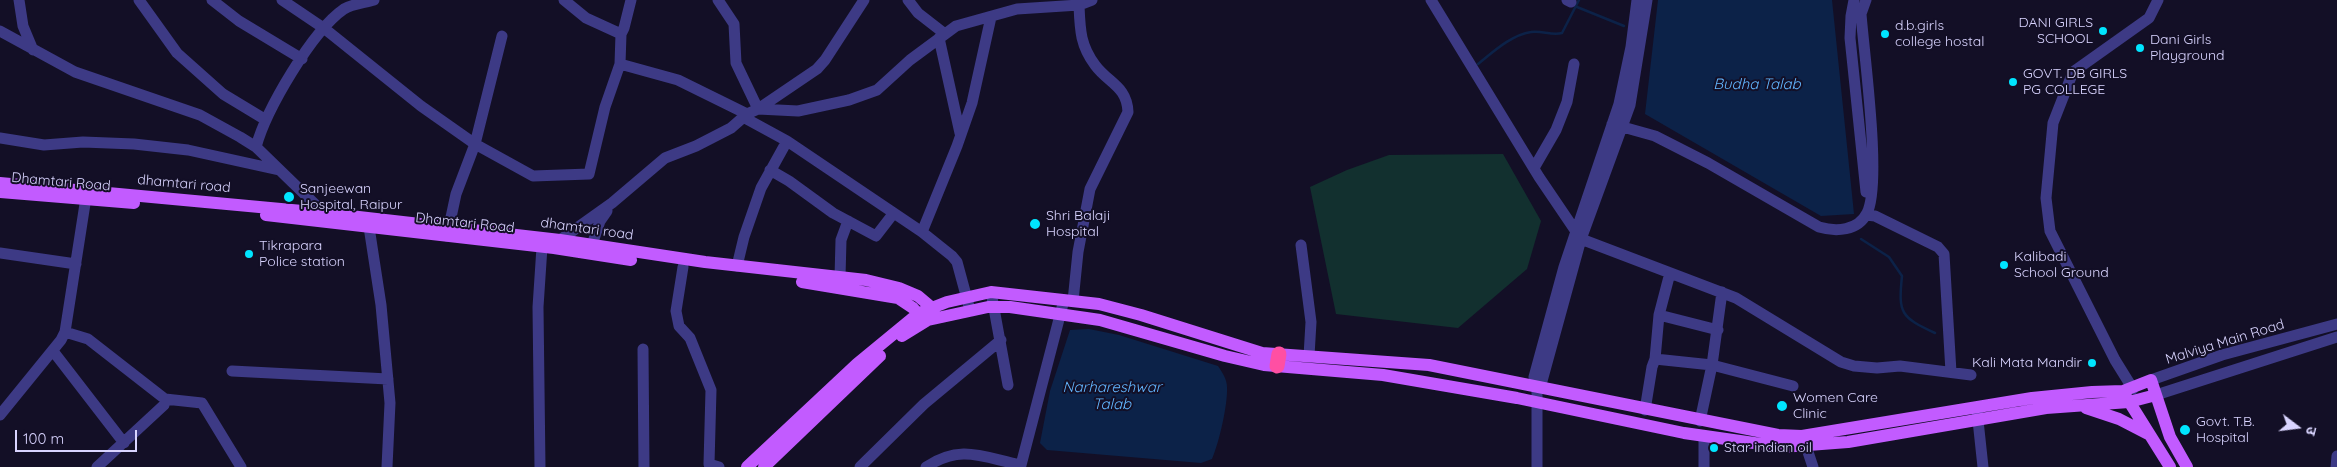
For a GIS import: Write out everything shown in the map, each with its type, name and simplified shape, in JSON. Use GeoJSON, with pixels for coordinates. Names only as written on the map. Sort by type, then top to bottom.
{"type":"FeatureCollection","features":[{"type":"Feature","properties":{"kind":"main road","name":"dhamtari road"},"geometry":{"type":"LineString","coordinates":[[0,183],[87,195],[323,217],[552,245],[592,245],[737,266],[840,277],[899,288],[918,296],[933,313]]}},
{"type":"Feature","properties":{"kind":"main road","name":"Dhamtari Road"},"geometry":{"type":"LineString","coordinates":[[0,192],[87,195]]}},
{"type":"Feature","properties":{"kind":"main road","name":"Dhamtari Road"},"geometry":{"type":"LineString","coordinates":[[323,217],[369,228],[448,232],[552,245],[683,267],[792,280],[891,296],[906,302],[921,318]]}},
{"type":"Feature","properties":{"kind":"main road"},"geometry":{"type":"LineString","coordinates":[[747,467],[858,364],[921,318],[968,297],[991,292],[1099,304],[1262,352],[1278,360],[1309,356],[1429,365],[1495,377],[1645,410],[1778,435],[1802,436],[1978,413],[2078,406],[2128,394]]}},
{"type":"Feature","properties":{"kind":"main road"},"geometry":{"type":"LineString","coordinates":[[933,313],[1010,307],[1100,320],[1225,356],[1278,360],[1384,375],[1757,445],[1806,446],[1848,442],[2040,397],[2156,394]]}},
{"type":"Feature","properties":{"kind":"main road"},"geometry":{"type":"LineString","coordinates":[[764,467],[885,350],[921,318]]}},
{"type":"Feature","properties":{"kind":"main road","name":"Malviya Main Road"},"geometry":{"type":"LineString","coordinates":[[2128,394],[2151,380]]}},
{"type":"Feature","properties":{"kind":"main road"},"geometry":{"type":"LineString","coordinates":[[2151,380],[2170,437],[2187,467]]}},
{"type":"Feature","properties":{"kind":"main road"},"geometry":{"type":"LineString","coordinates":[[2128,394],[2170,467]]}},
{"type":"Feature","properties":{"kind":"main road"},"geometry":{"type":"LineString","coordinates":[[2078,406],[2119,419],[2150,435]]}},
{"type":"Feature","properties":{"kind":"street"},"geometry":{"type":"LineString","coordinates":[[18,0],[23,26],[33,50]]}},
{"type":"Feature","properties":{"kind":"street"},"geometry":{"type":"LineString","coordinates":[[140,0],[177,53],[223,94],[266,120]]}},
{"type":"Feature","properties":{"kind":"street"},"geometry":{"type":"LineString","coordinates":[[212,0],[239,21],[302,58]]}},
{"type":"Feature","properties":{"kind":"street"},"geometry":{"type":"LineString","coordinates":[[282,0],[325,29],[421,106],[474,144],[533,176],[589,174],[605,107],[620,64],[621,34],[631,0]]}},
{"type":"Feature","properties":{"kind":"street"},"geometry":{"type":"LineString","coordinates":[[564,0],[586,18],[621,34]]}},
{"type":"Feature","properties":{"kind":"street"},"geometry":{"type":"LineString","coordinates":[[718,0],[734,24],[736,63],[749,114]]}},
{"type":"Feature","properties":{"kind":"street"},"geometry":{"type":"LineString","coordinates":[[540,467],[538,306],[552,245],[612,203],[665,158],[731,128],[817,69],[825,60],[864,0]]}},
{"type":"Feature","properties":{"kind":"street"},"geometry":{"type":"LineString","coordinates":[[908,0],[918,13],[942,36],[961,135]]}},
{"type":"Feature","properties":{"kind":"street"},"geometry":{"type":"LineString","coordinates":[[749,114],[798,111],[849,100],[877,90],[956,26],[991,17],[1027,4],[1079,5],[1092,0]]}},
{"type":"Feature","properties":{"kind":"street"},"geometry":{"type":"LineString","coordinates":[[1431,0],[1534,168],[1578,234],[1670,273],[1722,292],[1755,309],[1841,362],[1854,366],[1877,368],[1900,366],[1971,375]]}},
{"type":"Feature","properties":{"kind":"street"},"geometry":{"type":"LineString","coordinates":[[1617,126],[1637,0]]}},
{"type":"Feature","properties":{"kind":"street"},"geometry":{"type":"LineString","coordinates":[[1537,467],[1537,387],[1542,381],[1578,234],[1617,126],[1632,96],[1647,0]]}},
{"type":"Feature","properties":{"kind":"street"},"geometry":{"type":"LineString","coordinates":[[1854,0],[1850,38],[1866,192],[1865,207],[1856,225]]}},
{"type":"Feature","properties":{"kind":"street"},"geometry":{"type":"LineString","coordinates":[[1617,126],[1664,141],[1708,163],[1819,227],[1830,231],[1844,230],[1856,225],[1866,215],[1873,186],[1861,14],[1866,0]]}},
{"type":"Feature","properties":{"kind":"street"},"geometry":{"type":"LineString","coordinates":[[2128,394],[2115,360],[2050,231],[2046,198],[2053,124],[2073,72],[2149,18],[2158,0]]}},
{"type":"Feature","properties":{"kind":"street"},"geometry":{"type":"LineString","coordinates":[[256,147],[266,120],[302,58],[345,8],[368,1]]}},
{"type":"Feature","properties":{"kind":"street"},"geometry":{"type":"LineString","coordinates":[[926,467],[941,457],[961,452],[1021,465],[1060,314],[1068,300],[1090,188],[1128,112],[1128,100],[1118,87],[1095,66],[1080,38],[1079,5]]}},
{"type":"Feature","properties":{"kind":"street"},"geometry":{"type":"LineString","coordinates":[[922,232],[972,103],[991,17]]}},
{"type":"Feature","properties":{"kind":"street"},"geometry":{"type":"LineString","coordinates":[[0,36],[0,31],[76,72],[200,116],[256,147],[323,217]]}},
{"type":"Feature","properties":{"kind":"street"},"geometry":{"type":"LineString","coordinates":[[448,232],[456,194],[474,144],[502,36]]}},
{"type":"Feature","properties":{"kind":"street"},"geometry":{"type":"LineString","coordinates":[[620,64],[678,80],[749,114],[922,232],[957,262],[970,310]]}},
{"type":"Feature","properties":{"kind":"street"},"geometry":{"type":"LineString","coordinates":[[1534,168],[1556,130],[1567,102],[1574,64]]}},
{"type":"Feature","properties":{"kind":"street"},"geometry":{"type":"LineString","coordinates":[[0,138],[44,145],[83,142],[134,144],[188,150],[279,170]]}},
{"type":"Feature","properties":{"kind":"street"},"geometry":{"type":"LineString","coordinates":[[737,266],[760,188],[787,141]]}},
{"type":"Feature","properties":{"kind":"street"},"geometry":{"type":"LineString","coordinates":[[770,170],[848,221],[876,236],[893,214]]}},
{"type":"Feature","properties":{"kind":"street"},"geometry":{"type":"LineString","coordinates":[[2,411],[53,351],[65,332],[87,195]]}},
{"type":"Feature","properties":{"kind":"street"},"geometry":{"type":"LineString","coordinates":[[592,245],[600,221],[612,203]]}},
{"type":"Feature","properties":{"kind":"street"},"geometry":{"type":"LineString","coordinates":[[1866,215],[1883,220],[1938,247],[1944,254],[1952,372]]}},
{"type":"Feature","properties":{"kind":"street"},"geometry":{"type":"LineString","coordinates":[[840,277],[842,240],[848,221]]}},
{"type":"Feature","properties":{"kind":"street"},"geometry":{"type":"LineString","coordinates":[[369,228],[381,305],[390,403],[387,467]]}},
{"type":"Feature","properties":{"kind":"street"},"geometry":{"type":"LineString","coordinates":[[1301,245],[1311,322],[1309,356]]}},
{"type":"Feature","properties":{"kind":"street"},"geometry":{"type":"LineString","coordinates":[[0,253],[76,264]]}},
{"type":"Feature","properties":{"kind":"street"},"geometry":{"type":"LineString","coordinates":[[683,267],[676,311],[679,326],[690,338],[711,390],[710,464],[719,467]]}},
{"type":"Feature","properties":{"kind":"street"},"geometry":{"type":"LineString","coordinates":[[1645,410],[1655,359],[1660,315],[1670,273]]}},
{"type":"Feature","properties":{"kind":"street"},"geometry":{"type":"LineString","coordinates":[[991,292],[1008,385]]}},
{"type":"Feature","properties":{"kind":"street"},"geometry":{"type":"LineString","coordinates":[[1700,421],[1718,330],[1722,292]]}},
{"type":"Feature","properties":{"kind":"street"},"geometry":{"type":"LineString","coordinates":[[1660,315],[1718,330]]}},
{"type":"Feature","properties":{"kind":"street","name":"Malviya Main Road"},"geometry":{"type":"LineString","coordinates":[[2151,380],[2222,355],[2337,324]]}},
{"type":"Feature","properties":{"kind":"street"},"geometry":{"type":"LineString","coordinates":[[65,332],[88,339],[165,399],[202,404],[241,467]]}},
{"type":"Feature","properties":{"kind":"street"},"geometry":{"type":"LineString","coordinates":[[2156,394],[2337,337]]}},
{"type":"Feature","properties":{"kind":"street"},"geometry":{"type":"LineString","coordinates":[[860,467],[924,404],[1001,340]]}},
{"type":"Feature","properties":{"kind":"street"},"geometry":{"type":"LineString","coordinates":[[643,349],[644,467]]}},
{"type":"Feature","properties":{"kind":"street"},"geometry":{"type":"LineString","coordinates":[[53,351],[124,443]]}},
{"type":"Feature","properties":{"kind":"street"},"geometry":{"type":"LineString","coordinates":[[1655,359],[1712,365],[1793,386]]}},
{"type":"Feature","properties":{"kind":"street"},"geometry":{"type":"LineString","coordinates":[[232,371],[388,379]]}},
{"type":"Feature","properties":{"kind":"street"},"geometry":{"type":"LineString","coordinates":[[106,465],[124,443],[164,405],[165,399]]}},
{"type":"Feature","properties":{"kind":"street"},"geometry":{"type":"LineString","coordinates":[[1978,413],[1982,467]]}},
{"type":"Feature","properties":{"kind":"street"},"geometry":{"type":"LineString","coordinates":[[1704,436],[1704,467]]}},
{"type":"Feature","properties":{"kind":"street"},"geometry":{"type":"LineString","coordinates":[[1806,446],[1813,467]]}},
{"type":"Feature","properties":{"kind":"street"},"geometry":{"type":"LineString","coordinates":[[2336,467],[2337,456]]}},
{"type":"Feature","properties":{"kind":"green space"},"geometry":{"type":"Polygon","coordinates":[[[1503,154],[1541,221],[1527,269],[1458,328],[1336,314],[1310,187],[1347,170],[1389,155],[1503,154]]]}},
{"type":"Feature","properties":{"kind":"water","name":"Budha Talab"},"geometry":{"type":"Polygon","coordinates":[[[1658,0],[1832,0],[1854,214],[1821,216],[1645,114],[1658,0]]]}},
{"type":"Feature","properties":{"kind":"water","name":"Narhareshwar Talab"},"geometry":{"type":"Polygon","coordinates":[[[1089,329],[1119,335],[1218,366],[1226,381],[1227,394],[1222,423],[1212,459],[1201,463],[1047,450],[1040,443],[1050,391],[1070,330],[1089,329]]]}},
{"type":"Feature","properties":{"kind":"waterway"},"geometry":{"type":"LineString","coordinates":[[1478,64],[1503,45],[1524,34],[1535,32],[1562,33],[1579,0]]}},
{"type":"Feature","properties":{"kind":"waterway"},"geometry":{"type":"LineString","coordinates":[[1577,7],[1624,26]]}},
{"type":"Feature","properties":{"kind":"waterway"},"geometry":{"type":"LineString","coordinates":[[1861,239],[1889,257],[1902,276],[1901,299],[1904,313],[1915,323],[1935,333]]}},
{"type":"Feature","properties":{"kind":"place","name":"DANI GIRLS SCHOOL"},"geometry":{"type":"Point","coordinates":[2103,31]}},
{"type":"Feature","properties":{"kind":"place","name":"d.b.girls college hostal"},"geometry":{"type":"Point","coordinates":[1885,34]}},
{"type":"Feature","properties":{"kind":"place","name":"Dani Girls Playground"},"geometry":{"type":"Point","coordinates":[2140,48]}},
{"type":"Feature","properties":{"kind":"place","name":"GOVT. DB GIRLS PG COLLEGE"},"geometry":{"type":"Point","coordinates":[2013,82]}},
{"type":"Feature","properties":{"kind":"place","name":"Sanjeewan Hospital, Raipur"},"geometry":{"type":"Point","coordinates":[289,197]}},
{"type":"Feature","properties":{"kind":"place","name":"Shri Balaji Hospital"},"geometry":{"type":"Point","coordinates":[1035,224]}},
{"type":"Feature","properties":{"kind":"place","name":"Tikrapara Police station"},"geometry":{"type":"Point","coordinates":[249,254]}},
{"type":"Feature","properties":{"kind":"place","name":"Kalibadi School Ground"},"geometry":{"type":"Point","coordinates":[2004,265]}},
{"type":"Feature","properties":{"kind":"place","name":"Kali Mata Mandir"},"geometry":{"type":"Point","coordinates":[2092,363]}},
{"type":"Feature","properties":{"kind":"place","name":"Women Care Clinic"},"geometry":{"type":"Point","coordinates":[1782,406]}},
{"type":"Feature","properties":{"kind":"place","name":"Govt. T.B. Hospital"},"geometry":{"type":"Point","coordinates":[2185,430]}},
{"type":"Feature","properties":{"kind":"place","name":"Star indian oil"},"geometry":{"type":"Point","coordinates":[1714,448]}}]}
